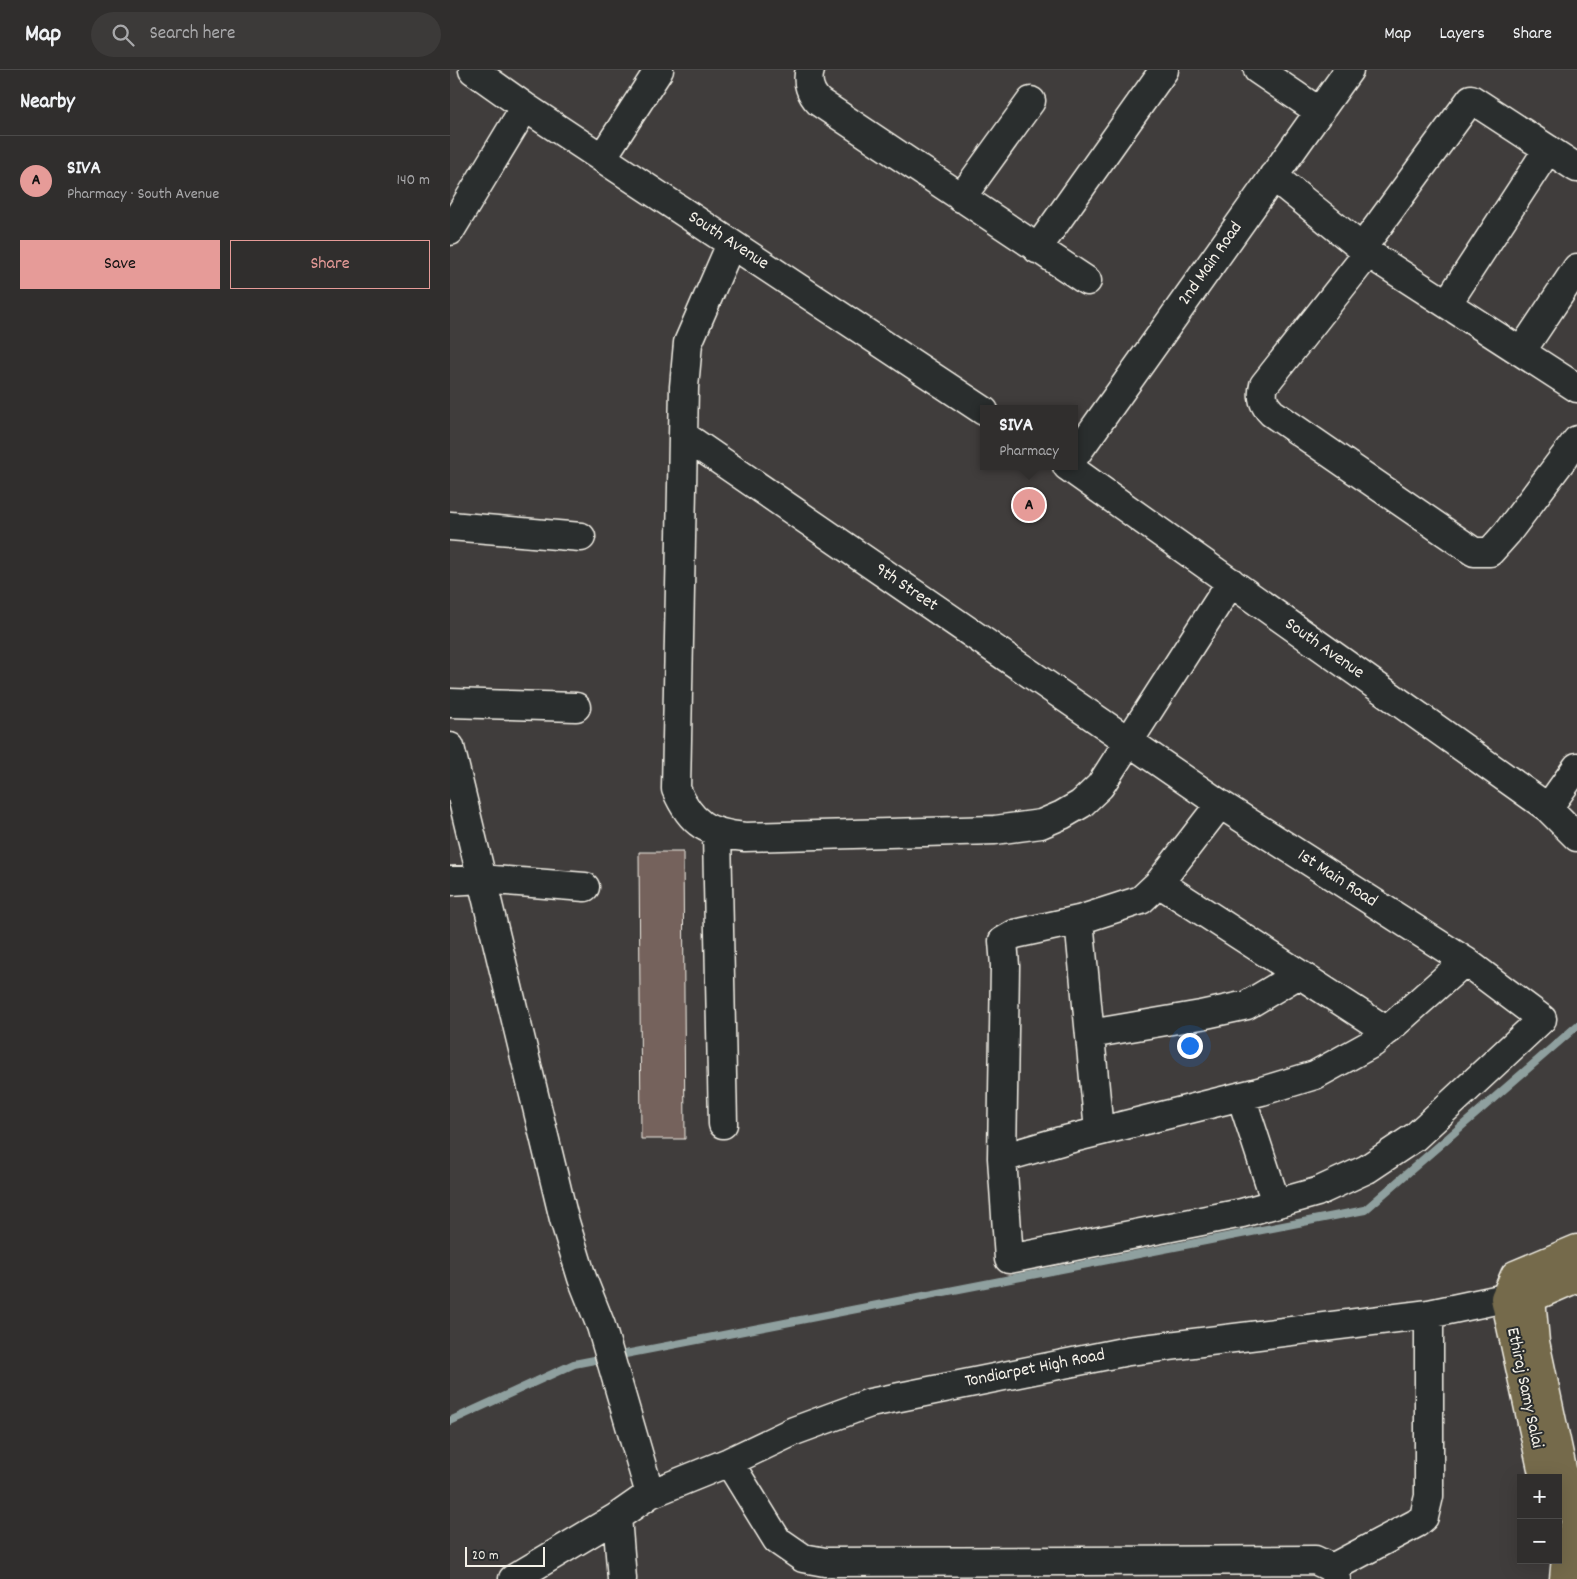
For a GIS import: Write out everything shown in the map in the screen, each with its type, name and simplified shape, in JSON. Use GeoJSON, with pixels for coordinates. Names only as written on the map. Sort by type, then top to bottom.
{"type":"FeatureCollection","features":[{"type":"Feature","properties":{"kind":"main road"},"geometry":{"type":"LineString","coordinates":[[1518,1298],[1515,1276],[1577,1248]]}},
{"type":"Feature","properties":{"kind":"main road","name":"Tondiarpet High Road"},"geometry":{"type":"LineString","coordinates":[[1518,1298],[1577,1278]]}},
{"type":"Feature","properties":{"kind":"main road","name":"Ethiraj Samy Salai"},"geometry":{"type":"LineString","coordinates":[[1518,1298],[1543,1474]]}},
{"type":"Feature","properties":{"kind":"main road","name":"Ethiraj Samy Salai"},"geometry":{"type":"LineString","coordinates":[[1518,1298],[1535,1342],[1569,1502],[1576,1522],[1567,1541],[1564,1579]]}},
{"type":"Feature","properties":{"kind":"street","name":"South Avenue"},"geometry":{"type":"LineString","coordinates":[[473,70],[525,108],[980,408]]}},
{"type":"Feature","properties":{"kind":"street"},"geometry":{"type":"LineString","coordinates":[[602,158],[659,70]]}},
{"type":"Feature","properties":{"kind":"street"},"geometry":{"type":"LineString","coordinates":[[810,70],[810,86],[813,96],[819,102],[1087,281]]}},
{"type":"Feature","properties":{"kind":"street"},"geometry":{"type":"LineString","coordinates":[[1037,249],[1164,70]]}},
{"type":"Feature","properties":{"kind":"street"},"geometry":{"type":"LineString","coordinates":[[1258,70],[1320,112]]}},
{"type":"Feature","properties":{"kind":"street","name":"2nd Main Road"},"geometry":{"type":"LineString","coordinates":[[1078,451],[1349,70]]}},
{"type":"Feature","properties":{"kind":"street"},"geometry":{"type":"LineString","coordinates":[[1577,168],[1471,99],[1365,251],[1264,385],[1262,396],[1265,407],[1272,413],[1474,552],[1490,552],[1577,440]]}},
{"type":"Feature","properties":{"kind":"street"},"geometry":{"type":"LineString","coordinates":[[961,198],[1031,101]]}},
{"type":"Feature","properties":{"kind":"street"},"geometry":{"type":"LineString","coordinates":[[450,231],[525,108]]}},
{"type":"Feature","properties":{"kind":"street"},"geometry":{"type":"LineString","coordinates":[[1447,304],[1548,149]]}},
{"type":"Feature","properties":{"kind":"street"},"geometry":{"type":"LineString","coordinates":[[1273,176],[1365,251],[1577,388]]}},
{"type":"Feature","properties":{"kind":"street"},"geometry":{"type":"LineString","coordinates":[[731,244],[688,343],[683,435],[676,789],[684,808],[698,822],[716,834],[745,837],[940,834],[1041,824],[1062,815],[1081,804],[1100,786],[1230,582]]}},
{"type":"Feature","properties":{"kind":"street"},"geometry":{"type":"LineString","coordinates":[[1521,352],[1577,268]]}},
{"type":"Feature","properties":{"kind":"street","name":"9th Street"},"geometry":{"type":"LineString","coordinates":[[683,435],[1130,740]]}},
{"type":"Feature","properties":{"kind":"street","name":"South Avenue"},"geometry":{"type":"LineString","coordinates":[[1073,470],[1548,808],[1577,836]]}},
{"type":"Feature","properties":{"kind":"street"},"geometry":{"type":"LineString","coordinates":[[450,526],[581,536]]}},
{"type":"Feature","properties":{"kind":"street"},"geometry":{"type":"LineString","coordinates":[[450,703],[576,707]]}},
{"type":"Feature","properties":{"kind":"street","name":"1st Main Road"},"geometry":{"type":"LineString","coordinates":[[1130,740],[1220,804],[1465,961],[1542,1019],[1414,1137],[1367,1169],[1317,1192],[1276,1203]]}},
{"type":"Feature","properties":{"kind":"street"},"geometry":{"type":"LineString","coordinates":[[450,747],[480,880],[564,1219],[582,1278],[601,1326],[650,1494]]}},
{"type":"Feature","properties":{"kind":"street"},"geometry":{"type":"LineString","coordinates":[[1548,808],[1577,767]]}},
{"type":"Feature","properties":{"kind":"street"},"geometry":{"type":"LineString","coordinates":[[1220,804],[1159,884],[1140,900],[1079,920],[1015,934],[1003,941],[1005,966],[1002,1158],[1008,1258],[1242,1213],[1276,1203],[1242,1096]]}},
{"type":"Feature","properties":{"kind":"street"},"geometry":{"type":"LineString","coordinates":[[716,834],[723,1124]]}},
{"type":"Feature","properties":{"kind":"street"},"geometry":{"type":"LineString","coordinates":[[450,881],[480,880],[584,887]]}},
{"type":"Feature","properties":{"kind":"street"},"geometry":{"type":"LineString","coordinates":[[1159,884],[1387,1031]]}},
{"type":"Feature","properties":{"kind":"street"},"geometry":{"type":"LineString","coordinates":[[1079,920],[1099,1132]]}},
{"type":"Feature","properties":{"kind":"street"},"geometry":{"type":"LineString","coordinates":[[1002,1158],[1242,1096],[1315,1075],[1374,1043],[1465,961]]}},
{"type":"Feature","properties":{"kind":"street"},"geometry":{"type":"LineString","coordinates":[[1090,1034],[1201,1016],[1247,1005],[1299,974]]}},
{"type":"Feature","properties":{"kind":"street","name":"Tondiarpet High Road"},"geometry":{"type":"LineString","coordinates":[[513,1579],[617,1517],[650,1494],[729,1462],[794,1431],[870,1403],[1128,1351],[1428,1314],[1518,1298]]}},
{"type":"Feature","properties":{"kind":"street"},"geometry":{"type":"LineString","coordinates":[[729,1462],[777,1540],[803,1558],[818,1560],[1315,1560],[1334,1574],[1417,1524],[1424,1517],[1429,1496],[1428,1314]]}},
{"type":"Feature","properties":{"kind":"street"},"geometry":{"type":"LineString","coordinates":[[617,1517],[622,1579]]}},
{"type":"Feature","properties":{"kind":"building"},"geometry":{"type":"Polygon","coordinates":[[[639,852],[683,852],[685,1139],[641,1139],[639,852]]]}},
{"type":"Feature","properties":{"kind":"waterway"},"geometry":{"type":"LineString","coordinates":[[450,1421],[574,1364],[1365,1210],[1577,1026]]}},
{"type":"Feature","properties":{"kind":"place","name":"SIVA"},"geometry":{"type":"Point","coordinates":[1029,505]}}]}
